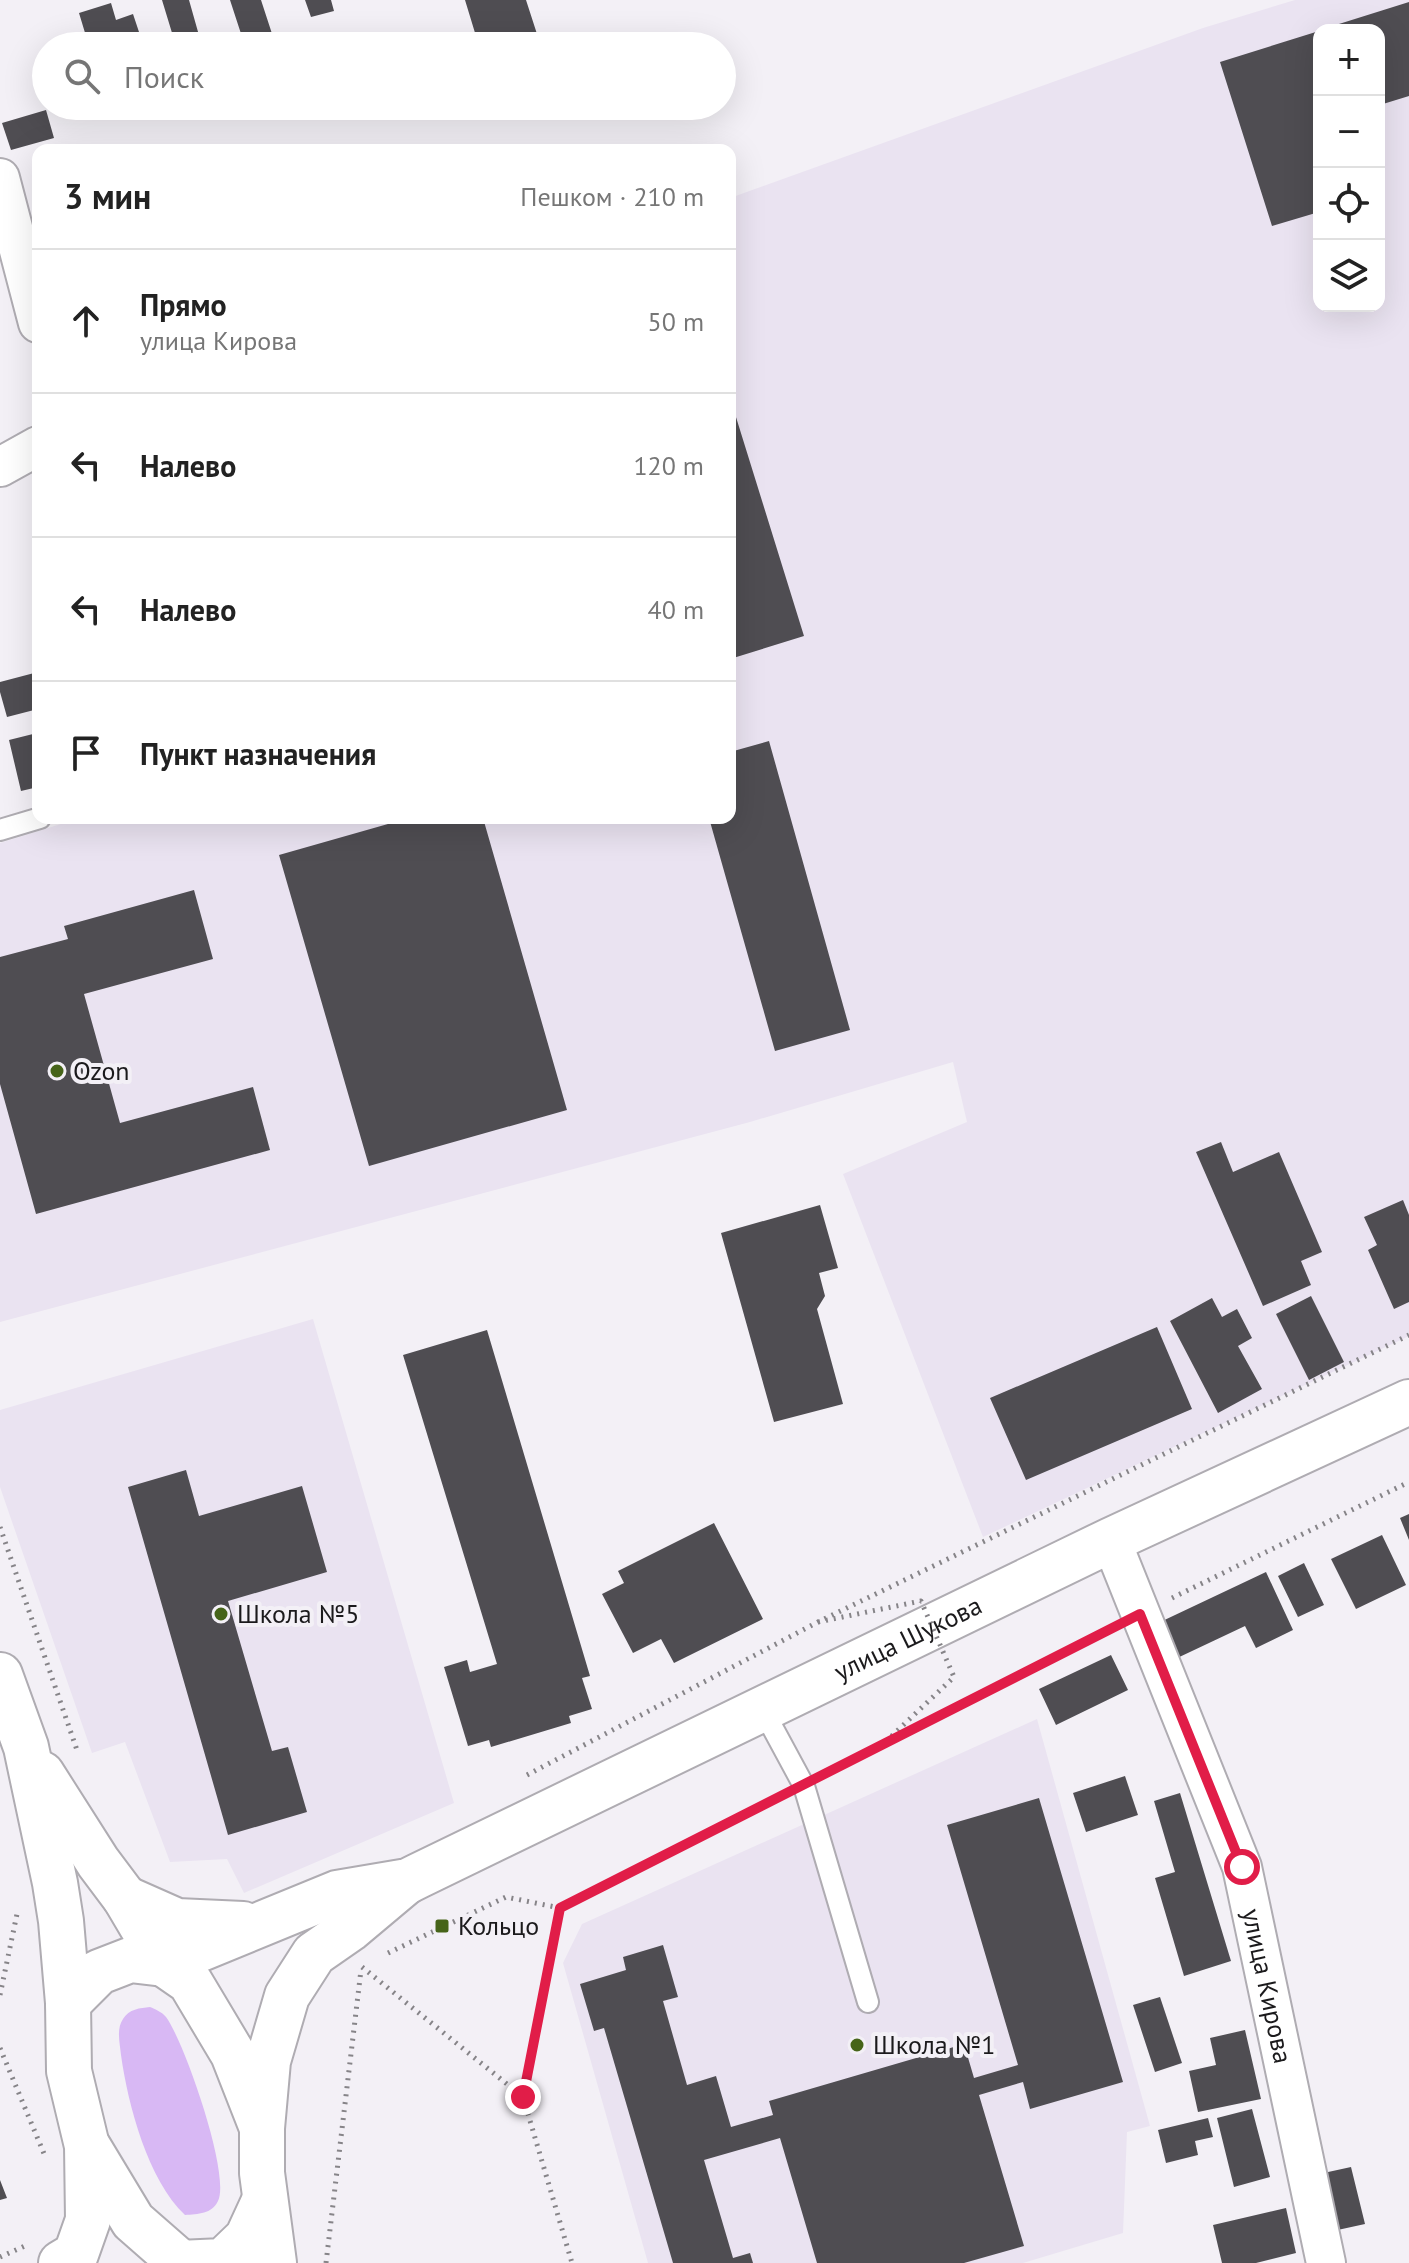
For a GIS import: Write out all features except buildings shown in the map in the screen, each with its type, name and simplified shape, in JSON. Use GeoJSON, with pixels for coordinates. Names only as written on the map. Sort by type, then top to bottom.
{"type":"FeatureCollection","features":[{"type":"Feature","properties":{"kind":"main road","name":"улица Шукова"},"geometry":{"type":"LineString","coordinates":[[408,1881],[1111,1540],[1409,1402]]}},
{"type":"Feature","properties":{"kind":"main road"},"geometry":{"type":"LineString","coordinates":[[0,1675],[26,1747],[61,1921],[68,2003],[69,2071],[87,2146],[88,2220],[76,2254],[47,2252]]}},
{"type":"Feature","properties":{"kind":"main road"},"geometry":{"type":"LineString","coordinates":[[26,1747],[98,1862],[125,1898],[164,1964],[190,1982],[233,2054],[262,2128]]}},
{"type":"Feature","properties":{"kind":"main road"},"geometry":{"type":"LineString","coordinates":[[68,2003],[99,1972],[130,1960],[164,1964],[337,1893],[408,1881]]}},
{"type":"Feature","properties":{"kind":"main road"},"geometry":{"type":"LineString","coordinates":[[274,2263],[265,2199],[262,2128],[268,2061],[287,1996],[314,1954],[408,1881]]}},
{"type":"Feature","properties":{"kind":"main road"},"geometry":{"type":"LineString","coordinates":[[125,1898],[177,1921],[254,1925]]}},
{"type":"Feature","properties":{"kind":"main road"},"geometry":{"type":"LineString","coordinates":[[87,2146],[133,2221],[180,2263],[223,2261],[247,2238],[265,2199]]}},
{"type":"Feature","properties":{"kind":"street"},"geometry":{"type":"LineString","coordinates":[[0,178],[32,300]]}},
{"type":"Feature","properties":{"kind":"street"},"geometry":{"type":"LineString","coordinates":[[0,467],[32,449]]}},
{"type":"Feature","properties":{"kind":"street","name":"улица Кирова"},"geometry":{"type":"LineString","coordinates":[[1111,1540],[1242,1867],[1326,2263]]}},
{"type":"Feature","properties":{"kind":"lane"},"geometry":{"type":"LineString","coordinates":[[0,830],[32,820]]}},
{"type":"Feature","properties":{"kind":"lane"},"geometry":{"type":"LineString","coordinates":[[763,1710],[804,1786],[868,2002]]}},
{"type":"Feature","properties":{"kind":"path"},"geometry":{"type":"LineString","coordinates":[[526,1775],[818,1622],[1409,1335]]}},
{"type":"Feature","properties":{"kind":"path"},"geometry":{"type":"LineString","coordinates":[[361,1966],[506,1897],[560,1908],[1140,1614],[1409,1482]]}},
{"type":"Feature","properties":{"kind":"path"},"geometry":{"type":"LineString","coordinates":[[0,1527],[82,1764]]}},
{"type":"Feature","properties":{"kind":"path"},"geometry":{"type":"LineString","coordinates":[[818,1622],[921,1601],[954,1677],[879,1748]]}},
{"type":"Feature","properties":{"kind":"path"},"geometry":{"type":"LineString","coordinates":[[0,1995],[19,1901]]}},
{"type":"Feature","properties":{"kind":"path"},"geometry":{"type":"LineString","coordinates":[[560,1908],[523,2097],[572,2263]]}},
{"type":"Feature","properties":{"kind":"path"},"geometry":{"type":"LineString","coordinates":[[361,1966],[523,2097]]}},
{"type":"Feature","properties":{"kind":"path"},"geometry":{"type":"LineString","coordinates":[[326,2263],[361,1966]]}},
{"type":"Feature","properties":{"kind":"path"},"geometry":{"type":"LineString","coordinates":[[0,2048],[47,2162]]}},
{"type":"Feature","properties":{"kind":"path"},"geometry":{"type":"LineString","coordinates":[[0,2257],[47,2252]]}},
{"type":"Feature","properties":{"kind":"shaded area"},"geometry":{"type":"Polygon","coordinates":[[[1295,0],[1409,0],[1409,1336],[983,1537],[843,1174],[967,1122],[953,1062],[750,1122],[0,1322],[0,843],[61,824],[736,824],[736,196],[1203,28],[1295,0]]]}},
{"type":"Feature","properties":{"kind":"shaded area","name":"Школа №5"},"geometry":{"type":"Polygon","coordinates":[[[313,1319],[454,1803],[244,1893],[227,1859],[170,1862],[125,1742],[92,1753],[0,1487],[0,1410],[313,1319]]]}},
{"type":"Feature","properties":{"kind":"shaded area","name":"Школа №1"},"geometry":{"type":"Polygon","coordinates":[[[1037,1719],[1150,2126],[1127,2132],[1123,2233],[1023,2263],[648,2263],[563,1963],[582,1924],[1037,1719]]]}},
{"type":"Feature","properties":{"kind":"shaded area"},"geometry":{"type":"Polygon","coordinates":[[[150,2007],[164,2015],[184,2052],[212,2138],[220,2187],[218,2201],[212,2209],[204,2212],[185,2215],[172,2200],[150,2162],[135,2118],[124,2075],[120,2027],[128,2013],[150,2007]]]}},
{"type":"Feature","properties":{"kind":"place","name":"Ozon"},"geometry":{"type":"Point","coordinates":[57,1071]}},
{"type":"Feature","properties":{"kind":"place","name":"Школа №5"},"geometry":{"type":"Point","coordinates":[221,1614]}},
{"type":"Feature","properties":{"kind":"place","name":"Кольцо"},"geometry":{"type":"Point","coordinates":[442,1926]}},
{"type":"Feature","properties":{"kind":"place","name":"Школа №1"},"geometry":{"type":"Point","coordinates":[857,2045]}},
{"type":"Feature","properties":{"kind":"route"},"geometry":{"type":"LineString","coordinates":[[523,2097],[560,1908],[1140,1614],[1242,1867]]}}]}
